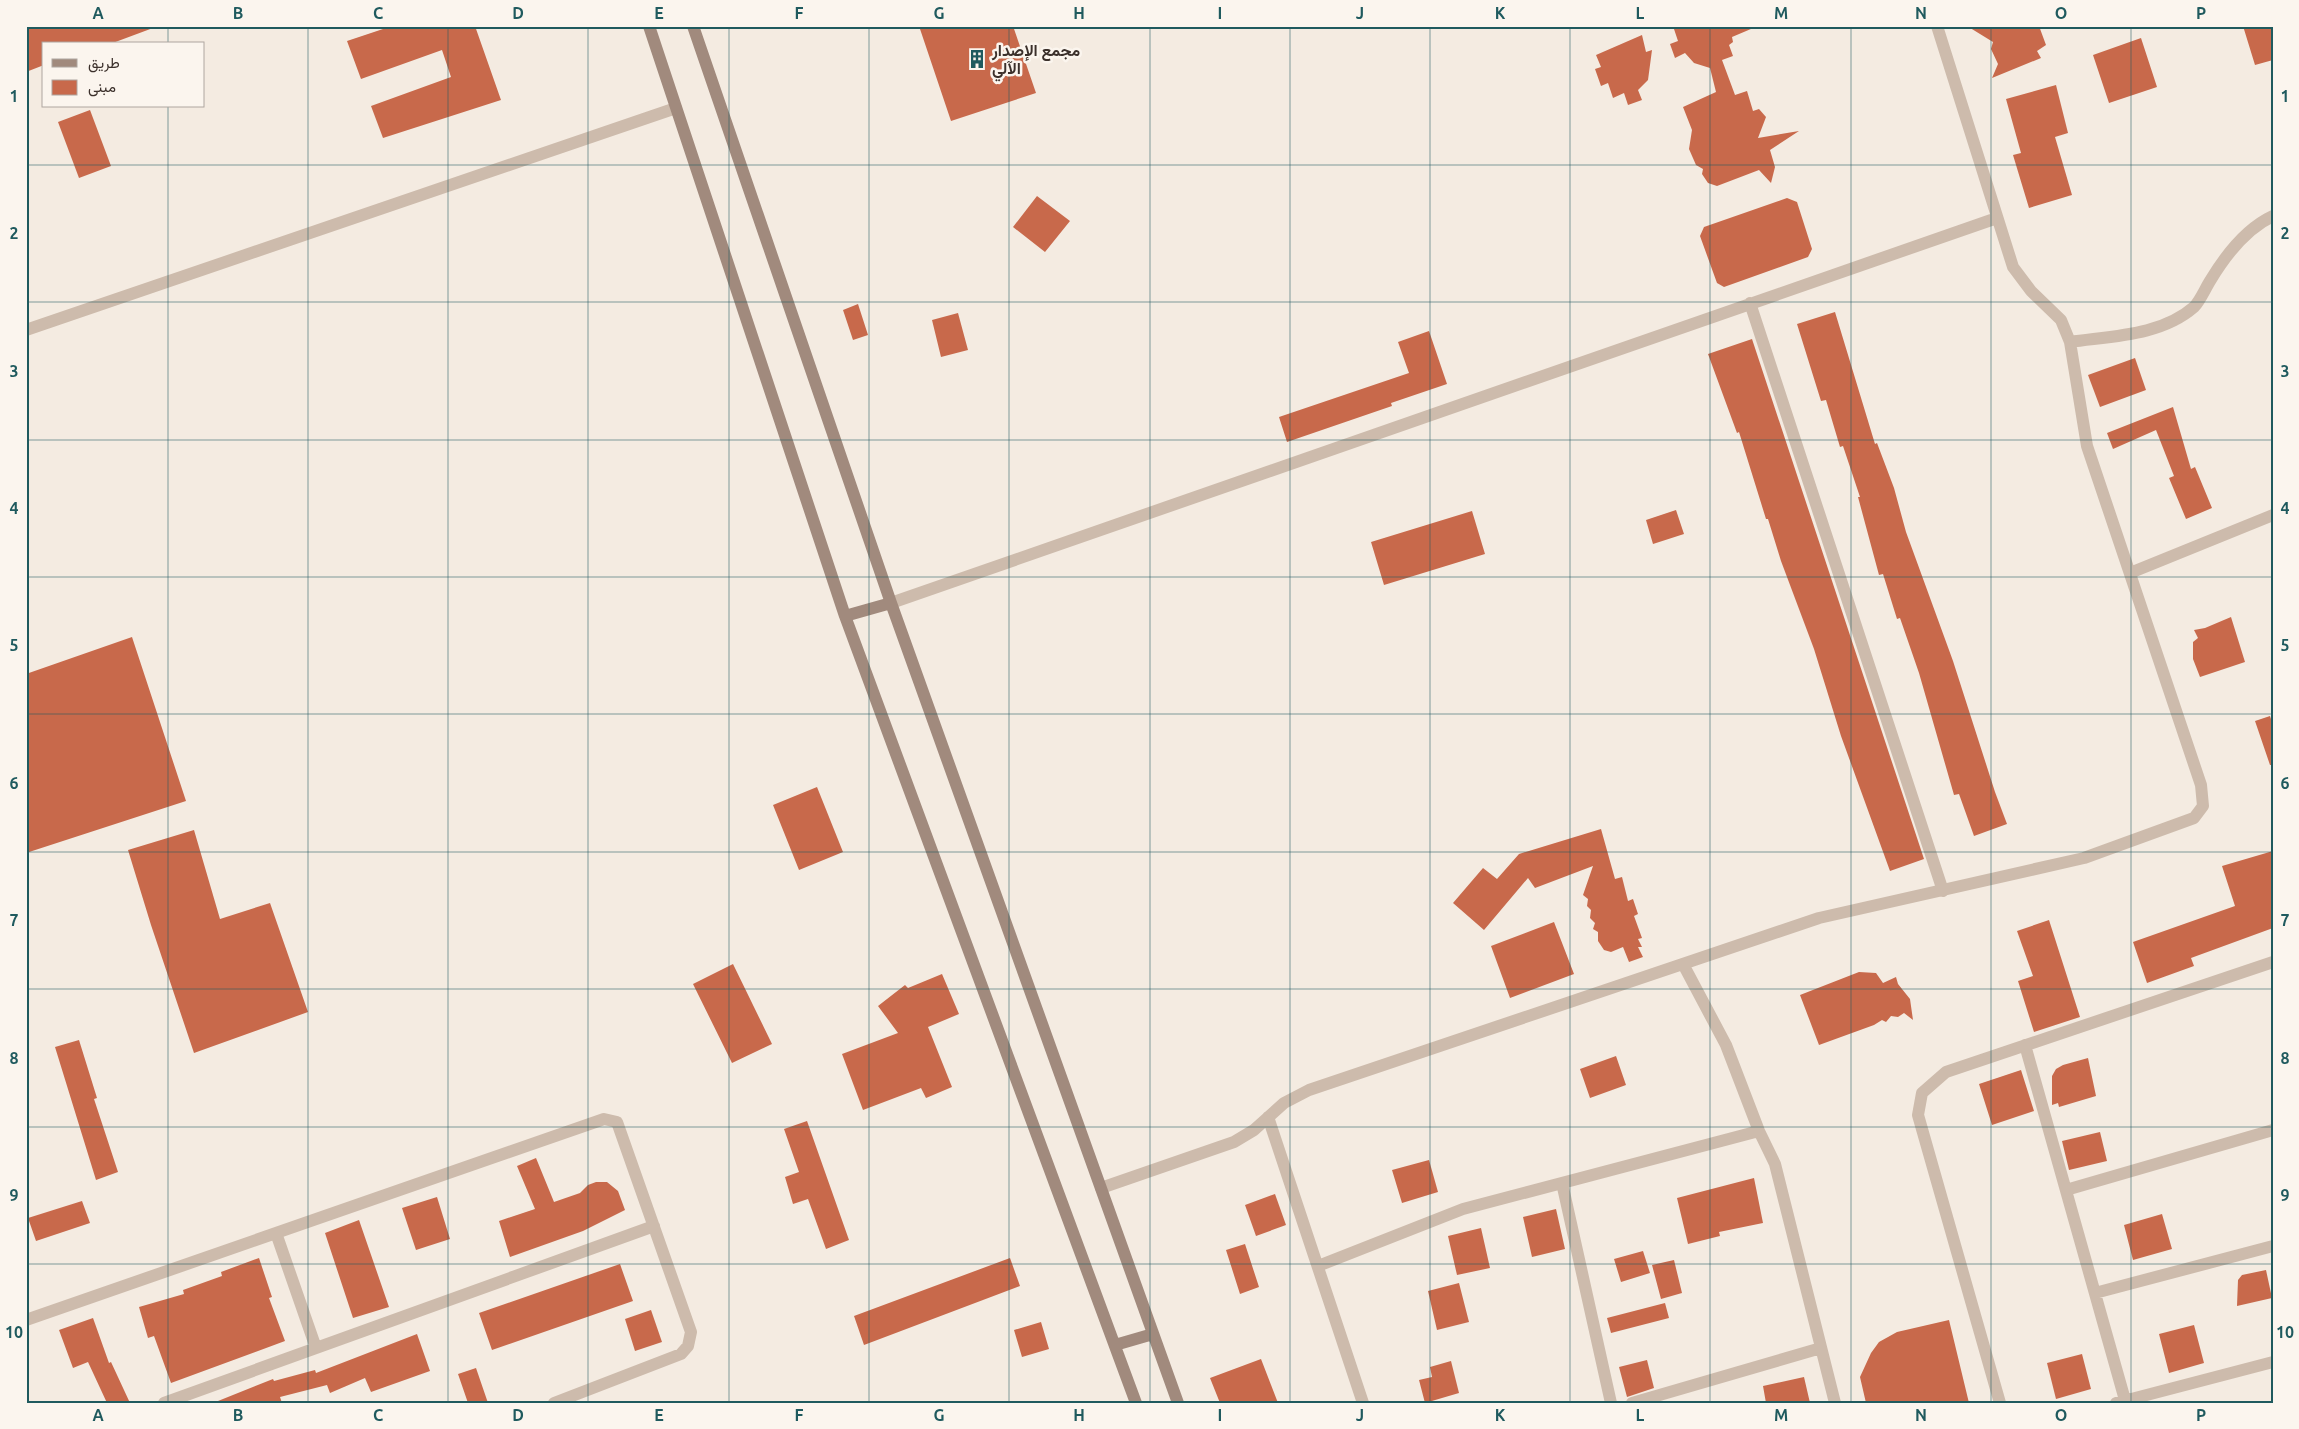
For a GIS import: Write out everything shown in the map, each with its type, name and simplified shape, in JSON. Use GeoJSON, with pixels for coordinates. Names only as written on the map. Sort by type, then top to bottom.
{"type":"FeatureCollection","features":[{"type":"Feature","properties":{"kind":"main road"},"geometry":{"type":"LineString","coordinates":[[649,26],[845,616],[1136,1403]]}},
{"type":"Feature","properties":{"kind":"main road"},"geometry":{"type":"LineString","coordinates":[[693,26],[891,603],[1178,1403]]}},
{"type":"Feature","properties":{"kind":"main road"},"geometry":{"type":"LineString","coordinates":[[845,616],[891,603]]}},
{"type":"Feature","properties":{"kind":"main road"},"geometry":{"type":"LineString","coordinates":[[1115,1345],[1153,1334]]}},
{"type":"Feature","properties":{"kind":"street"},"geometry":{"type":"LineString","coordinates":[[1101,1188],[1234,1142],[1254,1130],[1284,1103],[1309,1090],[1819,918],[2084,858],[2194,818],[2202,806],[2201,785],[2087,446],[2070,342],[2061,320],[2031,290],[2013,267],[1937,26]]}},
{"type":"Feature","properties":{"kind":"street"},"geometry":{"type":"LineString","coordinates":[[26,330],[676,108]]}},
{"type":"Feature","properties":{"kind":"street"},"geometry":{"type":"LineString","coordinates":[[2070,342],[2152,329],[2169,324],[2195,306],[2222,261],[2242,238],[2273,216]]}},
{"type":"Feature","properties":{"kind":"street"},"geometry":{"type":"LineString","coordinates":[[891,603],[1997,218]]}},
{"type":"Feature","properties":{"kind":"street"},"geometry":{"type":"LineString","coordinates":[[1750,303],[1943,891]]}},
{"type":"Feature","properties":{"kind":"street"},"geometry":{"type":"LineString","coordinates":[[2130,573],[2273,515]]}},
{"type":"Feature","properties":{"kind":"street"},"geometry":{"type":"LineString","coordinates":[[2000,1403],[1918,1115],[1922,1093],[1946,1072],[2273,962]]}},
{"type":"Feature","properties":{"kind":"street"},"geometry":{"type":"LineString","coordinates":[[1683,964],[1726,1045],[1758,1131],[1775,1164],[1835,1403]]}},
{"type":"Feature","properties":{"kind":"street"},"geometry":{"type":"LineString","coordinates":[[2026,1046],[2095,1293],[2120,1402],[2273,1362]]}},
{"type":"Feature","properties":{"kind":"street"},"geometry":{"type":"LineString","coordinates":[[1268,1117],[1363,1403]]}},
{"type":"Feature","properties":{"kind":"street"},"geometry":{"type":"LineString","coordinates":[[26,1320],[604,1119],[617,1122],[691,1332],[688,1346],[681,1354],[554,1403]]}},
{"type":"Feature","properties":{"kind":"street"},"geometry":{"type":"LineString","coordinates":[[2066,1190],[2273,1130]]}},
{"type":"Feature","properties":{"kind":"street"},"geometry":{"type":"LineString","coordinates":[[1318,1266],[1463,1209],[1758,1131]]}},
{"type":"Feature","properties":{"kind":"street"},"geometry":{"type":"LineString","coordinates":[[1562,1183],[1611,1403]]}},
{"type":"Feature","properties":{"kind":"street"},"geometry":{"type":"LineString","coordinates":[[164,1403],[654,1226]]}},
{"type":"Feature","properties":{"kind":"street"},"geometry":{"type":"LineString","coordinates":[[276,1233],[316,1348]]}},
{"type":"Feature","properties":{"kind":"street"},"geometry":{"type":"LineString","coordinates":[[2095,1293],[2273,1246]]}},
{"type":"Feature","properties":{"kind":"street"},"geometry":{"type":"LineString","coordinates":[[1632,1403],[1821,1348]]}},
{"type":"Feature","properties":{"kind":"building"},"geometry":{"type":"Polygon","coordinates":[[[26,26],[153,26],[153,28],[115,42],[42,42],[42,66],[26,72],[26,26]]]}},
{"type":"Feature","properties":{"kind":"building"},"geometry":{"type":"Polygon","coordinates":[[[392,26],[475,26],[501,100],[383,138],[371,106],[451,77],[442,50],[361,79],[347,41],[392,26]]]}},
{"type":"Feature","properties":{"kind":"building","name":"مجمع الإصدار الآلي"},"geometry":{"type":"Polygon","coordinates":[[[919,26],[1013,26],[1036,93],[951,121],[919,26]]]}},
{"type":"Feature","properties":{"kind":"building"},"geometry":{"type":"Polygon","coordinates":[[[1673,26],[1758,26],[1732,37],[1733,42],[1729,45],[1733,56],[1722,60],[1735,95],[1747,91],[1753,111],[1759,109],[1766,117],[1758,138],[1799,131],[1770,150],[1775,167],[1771,183],[1759,170],[1717,186],[1708,183],[1702,174],[1703,169],[1696,165],[1689,149],[1692,130],[1683,107],[1716,92],[1710,68],[1694,63],[1685,53],[1675,58],[1670,44],[1678,41],[1673,26]]]}},
{"type":"Feature","properties":{"kind":"building"},"geometry":{"type":"Polygon","coordinates":[[[1967,26],[2039,26],[2046,45],[2037,51],[2041,58],[1992,78],[1998,64],[1991,49],[1993,42],[1967,26]]]}},
{"type":"Feature","properties":{"kind":"building"},"geometry":{"type":"Polygon","coordinates":[[[2243,26],[2271,26],[2273,60],[2255,65],[2243,26]]]}},
{"type":"Feature","properties":{"kind":"building"},"geometry":{"type":"Polygon","coordinates":[[[1642,35],[1646,52],[1652,50],[1648,80],[1638,90],[1642,100],[1628,105],[1624,93],[1613,98],[1608,83],[1601,86],[1595,69],[1601,67],[1596,55],[1642,35]]]}},
{"type":"Feature","properties":{"kind":"building"},"geometry":{"type":"Polygon","coordinates":[[[2141,38],[2157,87],[2109,103],[2093,55],[2141,38]]]}},
{"type":"Feature","properties":{"kind":"building"},"geometry":{"type":"Polygon","coordinates":[[[2056,85],[2068,133],[2055,137],[2072,195],[2029,208],[2013,155],[2021,153],[2006,99],[2056,85]]]}},
{"type":"Feature","properties":{"kind":"building"},"geometry":{"type":"Polygon","coordinates":[[[90,110],[111,166],[79,178],[58,122],[90,110]]]}},
{"type":"Feature","properties":{"kind":"building"},"geometry":{"type":"Polygon","coordinates":[[[1037,196],[1070,221],[1045,252],[1013,227],[1037,196]]]}},
{"type":"Feature","properties":{"kind":"building"},"geometry":{"type":"Polygon","coordinates":[[[1787,198],[1797,202],[1812,249],[1808,257],[1724,287],[1717,283],[1700,236],[1704,227],[1787,198]]]}},
{"type":"Feature","properties":{"kind":"building"},"geometry":{"type":"Polygon","coordinates":[[[858,304],[868,335],[853,340],[843,310],[858,304]]]}},
{"type":"Feature","properties":{"kind":"building"},"geometry":{"type":"Polygon","coordinates":[[[1835,312],[1875,444],[1877,443],[1894,488],[1906,532],[1953,661],[2007,824],[1974,836],[1959,794],[1954,795],[1919,673],[1900,618],[1897,619],[1883,574],[1879,575],[1858,497],[1860,497],[1843,446],[1840,447],[1826,400],[1821,401],[1797,324],[1835,312]]]}},
{"type":"Feature","properties":{"kind":"building"},"geometry":{"type":"Polygon","coordinates":[[[958,313],[968,350],[941,357],[932,320],[958,313]]]}},
{"type":"Feature","properties":{"kind":"building"},"geometry":{"type":"Polygon","coordinates":[[[1429,331],[1447,384],[1391,403],[1392,406],[1287,442],[1279,417],[1409,373],[1398,342],[1429,331]]]}},
{"type":"Feature","properties":{"kind":"building"},"geometry":{"type":"Polygon","coordinates":[[[1752,339],[1924,859],[1890,871],[1841,736],[1814,649],[1781,561],[1768,519],[1766,519],[1739,432],[1737,433],[1708,354],[1752,339]]]}},
{"type":"Feature","properties":{"kind":"building"},"geometry":{"type":"Polygon","coordinates":[[[2135,358],[2146,390],[2100,407],[2088,375],[2135,358]]]}},
{"type":"Feature","properties":{"kind":"building"},"geometry":{"type":"Polygon","coordinates":[[[2173,407],[2191,469],[2195,467],[2212,508],[2186,519],[2169,478],[2174,476],[2156,430],[2113,449],[2107,433],[2173,407]]]}},
{"type":"Feature","properties":{"kind":"building"},"geometry":{"type":"Polygon","coordinates":[[[1676,510],[1684,534],[1653,544],[1646,520],[1676,510]]]}},
{"type":"Feature","properties":{"kind":"building"},"geometry":{"type":"Polygon","coordinates":[[[1472,511],[1485,554],[1384,585],[1371,542],[1472,511]]]}},
{"type":"Feature","properties":{"kind":"building"},"geometry":{"type":"Polygon","coordinates":[[[2231,617],[2245,662],[2200,677],[2193,659],[2193,642],[2198,638],[2194,630],[2205,628],[2231,617]]]}},
{"type":"Feature","properties":{"kind":"building"},"geometry":{"type":"Polygon","coordinates":[[[132,637],[186,801],[26,853],[26,674],[132,637]]]}},
{"type":"Feature","properties":{"kind":"building"},"geometry":{"type":"Polygon","coordinates":[[[2270,716],[2273,725],[2273,765],[2270,765],[2255,721],[2270,716]]]}},
{"type":"Feature","properties":{"kind":"building"},"geometry":{"type":"Polygon","coordinates":[[[817,787],[843,852],[799,870],[773,805],[817,787]]]}},
{"type":"Feature","properties":{"kind":"building"},"geometry":{"type":"Polygon","coordinates":[[[1601,829],[1615,879],[1622,877],[1628,901],[1633,899],[1638,914],[1634,916],[1642,938],[1638,939],[1642,947],[1638,947],[1643,957],[1629,962],[1623,947],[1611,952],[1604,950],[1598,941],[1598,932],[1593,929],[1595,923],[1590,918],[1591,910],[1587,906],[1588,899],[1583,895],[1593,866],[1535,888],[1528,878],[1484,930],[1453,903],[1483,868],[1497,879],[1519,854],[1601,829]]]}},
{"type":"Feature","properties":{"kind":"building"},"geometry":{"type":"Polygon","coordinates":[[[194,830],[220,919],[270,903],[308,1012],[194,1053],[128,850],[194,830]]]}},
{"type":"Feature","properties":{"kind":"building"},"geometry":{"type":"Polygon","coordinates":[[[2273,851],[2273,928],[2191,958],[2194,966],[2147,983],[2133,942],[2235,906],[2222,866],[2273,851]]]}},
{"type":"Feature","properties":{"kind":"building"},"geometry":{"type":"Polygon","coordinates":[[[2049,920],[2080,1017],[2034,1032],[2018,981],[2033,976],[2017,931],[2049,920]]]}},
{"type":"Feature","properties":{"kind":"building"},"geometry":{"type":"Polygon","coordinates":[[[1554,922],[1574,974],[1510,998],[1491,946],[1554,922]]]}},
{"type":"Feature","properties":{"kind":"building"},"geometry":{"type":"Polygon","coordinates":[[[733,964],[772,1044],[732,1063],[693,984],[733,964]]]}},
{"type":"Feature","properties":{"kind":"building"},"geometry":{"type":"Polygon","coordinates":[[[1859,972],[1876,973],[1883,983],[1896,977],[1898,984],[1910,999],[1913,1020],[1904,1013],[1898,1017],[1891,1016],[1886,1022],[1882,1020],[1874,1025],[1819,1045],[1800,995],[1859,972]]]}},
{"type":"Feature","properties":{"kind":"building"},"geometry":{"type":"Polygon","coordinates":[[[942,974],[959,1014],[928,1027],[952,1087],[926,1098],[921,1088],[863,1110],[842,1054],[898,1033],[878,1006],[905,985],[908,988],[942,974]]]}},
{"type":"Feature","properties":{"kind":"building"},"geometry":{"type":"Polygon","coordinates":[[[79,1040],[97,1098],[94,1099],[118,1172],[96,1180],[55,1047],[79,1040]]]}},
{"type":"Feature","properties":{"kind":"building"},"geometry":{"type":"Polygon","coordinates":[[[1616,1056],[1626,1085],[1590,1098],[1580,1069],[1616,1056]]]}},
{"type":"Feature","properties":{"kind":"building"},"geometry":{"type":"Polygon","coordinates":[[[2088,1058],[2096,1096],[2059,1107],[2058,1103],[2052,1105],[2052,1076],[2056,1069],[2063,1065],[2088,1058]]]}},
{"type":"Feature","properties":{"kind":"building"},"geometry":{"type":"Polygon","coordinates":[[[2021,1070],[2034,1111],[1992,1125],[1979,1084],[2021,1070]]]}},
{"type":"Feature","properties":{"kind":"building"},"geometry":{"type":"Polygon","coordinates":[[[807,1121],[849,1240],[826,1249],[808,1199],[793,1204],[785,1177],[799,1172],[784,1129],[807,1121]]]}},
{"type":"Feature","properties":{"kind":"building"},"geometry":{"type":"Polygon","coordinates":[[[2100,1132],[2107,1161],[2069,1170],[2062,1141],[2100,1132]]]}},
{"type":"Feature","properties":{"kind":"building"},"geometry":{"type":"Polygon","coordinates":[[[536,1158],[554,1202],[580,1193],[588,1185],[596,1182],[607,1182],[618,1191],[625,1210],[583,1231],[510,1257],[499,1221],[535,1209],[517,1166],[536,1158]]]}},
{"type":"Feature","properties":{"kind":"building"},"geometry":{"type":"Polygon","coordinates":[[[1429,1160],[1438,1192],[1402,1203],[1392,1170],[1429,1160]]]}},
{"type":"Feature","properties":{"kind":"building"},"geometry":{"type":"Polygon","coordinates":[[[1754,1178],[1763,1223],[1719,1232],[1720,1236],[1688,1244],[1677,1198],[1754,1178]]]}},
{"type":"Feature","properties":{"kind":"building"},"geometry":{"type":"Polygon","coordinates":[[[1275,1194],[1286,1225],[1256,1236],[1245,1205],[1275,1194]]]}},
{"type":"Feature","properties":{"kind":"building"},"geometry":{"type":"Polygon","coordinates":[[[437,1197],[450,1239],[416,1250],[402,1208],[437,1197]]]}},
{"type":"Feature","properties":{"kind":"building"},"geometry":{"type":"Polygon","coordinates":[[[82,1201],[90,1223],[36,1241],[28,1218],[82,1201]]]}},
{"type":"Feature","properties":{"kind":"building"},"geometry":{"type":"Polygon","coordinates":[[[1556,1209],[1565,1249],[1532,1257],[1523,1217],[1556,1209]]]}},
{"type":"Feature","properties":{"kind":"building"},"geometry":{"type":"Polygon","coordinates":[[[2162,1214],[2172,1249],[2133,1260],[2124,1225],[2162,1214]]]}},
{"type":"Feature","properties":{"kind":"building"},"geometry":{"type":"Polygon","coordinates":[[[359,1220],[389,1307],[353,1318],[325,1233],[359,1220]]]}},
{"type":"Feature","properties":{"kind":"building"},"geometry":{"type":"Polygon","coordinates":[[[1481,1228],[1490,1268],[1457,1275],[1448,1236],[1481,1228]]]}},
{"type":"Feature","properties":{"kind":"building"},"geometry":{"type":"Polygon","coordinates":[[[1245,1244],[1259,1287],[1240,1294],[1226,1250],[1245,1244]]]}},
{"type":"Feature","properties":{"kind":"building"},"geometry":{"type":"Polygon","coordinates":[[[1643,1251],[1650,1273],[1621,1282],[1614,1259],[1643,1251]]]}},
{"type":"Feature","properties":{"kind":"building"},"geometry":{"type":"Polygon","coordinates":[[[259,1258],[272,1297],[269,1298],[285,1341],[171,1383],[154,1336],[148,1338],[139,1307],[184,1294],[183,1290],[222,1276],[221,1272],[259,1258]]]}},
{"type":"Feature","properties":{"kind":"building"},"geometry":{"type":"Polygon","coordinates":[[[1010,1258],[1020,1286],[864,1345],[854,1316],[1010,1258]]]}},
{"type":"Feature","properties":{"kind":"building"},"geometry":{"type":"Polygon","coordinates":[[[1674,1260],[1682,1293],[1661,1299],[1652,1265],[1674,1260]]]}},
{"type":"Feature","properties":{"kind":"building"},"geometry":{"type":"Polygon","coordinates":[[[620,1264],[633,1301],[492,1350],[479,1313],[620,1264]]]}},
{"type":"Feature","properties":{"kind":"building"},"geometry":{"type":"Polygon","coordinates":[[[2266,1270],[2272,1298],[2237,1306],[2238,1280],[2242,1275],[2266,1270]]]}},
{"type":"Feature","properties":{"kind":"building"},"geometry":{"type":"Polygon","coordinates":[[[1459,1283],[1469,1322],[1437,1330],[1428,1291],[1459,1283]]]}},
{"type":"Feature","properties":{"kind":"building"},"geometry":{"type":"Polygon","coordinates":[[[1665,1303],[1669,1318],[1611,1333],[1607,1318],[1665,1303]]]}},
{"type":"Feature","properties":{"kind":"building"},"geometry":{"type":"Polygon","coordinates":[[[651,1310],[662,1342],[635,1351],[625,1319],[651,1310]]]}},
{"type":"Feature","properties":{"kind":"building"},"geometry":{"type":"Polygon","coordinates":[[[93,1318],[109,1363],[111,1362],[130,1403],[107,1403],[88,1362],[73,1368],[59,1330],[93,1318]]]}},
{"type":"Feature","properties":{"kind":"building"},"geometry":{"type":"Polygon","coordinates":[[[1949,1320],[1969,1403],[1866,1403],[1860,1377],[1871,1353],[1879,1342],[1897,1332],[1949,1320]]]}},
{"type":"Feature","properties":{"kind":"building"},"geometry":{"type":"Polygon","coordinates":[[[1041,1322],[1049,1349],[1022,1357],[1014,1330],[1041,1322]]]}},
{"type":"Feature","properties":{"kind":"building"},"geometry":{"type":"Polygon","coordinates":[[[2194,1325],[2204,1363],[2169,1373],[2159,1334],[2194,1325]]]}},
{"type":"Feature","properties":{"kind":"building"},"geometry":{"type":"Polygon","coordinates":[[[417,1334],[430,1371],[371,1392],[365,1378],[330,1393],[327,1385],[280,1397],[282,1403],[213,1403],[273,1379],[274,1381],[315,1370],[316,1373],[417,1334]]]}},
{"type":"Feature","properties":{"kind":"building"},"geometry":{"type":"Polygon","coordinates":[[[2082,1354],[2091,1389],[2056,1399],[2047,1363],[2082,1354]]]}},
{"type":"Feature","properties":{"kind":"building"},"geometry":{"type":"Polygon","coordinates":[[[1261,1359],[1278,1403],[1220,1403],[1210,1378],[1261,1359]]]}},
{"type":"Feature","properties":{"kind":"building"},"geometry":{"type":"Polygon","coordinates":[[[1647,1360],[1654,1388],[1627,1397],[1619,1367],[1647,1360]]]}},
{"type":"Feature","properties":{"kind":"building"},"geometry":{"type":"Polygon","coordinates":[[[1451,1361],[1459,1393],[1425,1403],[1419,1380],[1432,1377],[1430,1367],[1451,1361]]]}},
{"type":"Feature","properties":{"kind":"building"},"geometry":{"type":"Polygon","coordinates":[[[476,1368],[488,1403],[468,1403],[458,1374],[476,1368]]]}},
{"type":"Feature","properties":{"kind":"building"},"geometry":{"type":"Polygon","coordinates":[[[1804,1377],[1810,1403],[1766,1403],[1763,1386],[1804,1377]]]}},
{"type":"Feature","properties":{"kind":"place","name":"مجمع الإصدار الآلي"},"geometry":{"type":"Point","coordinates":[977,59]}}]}
